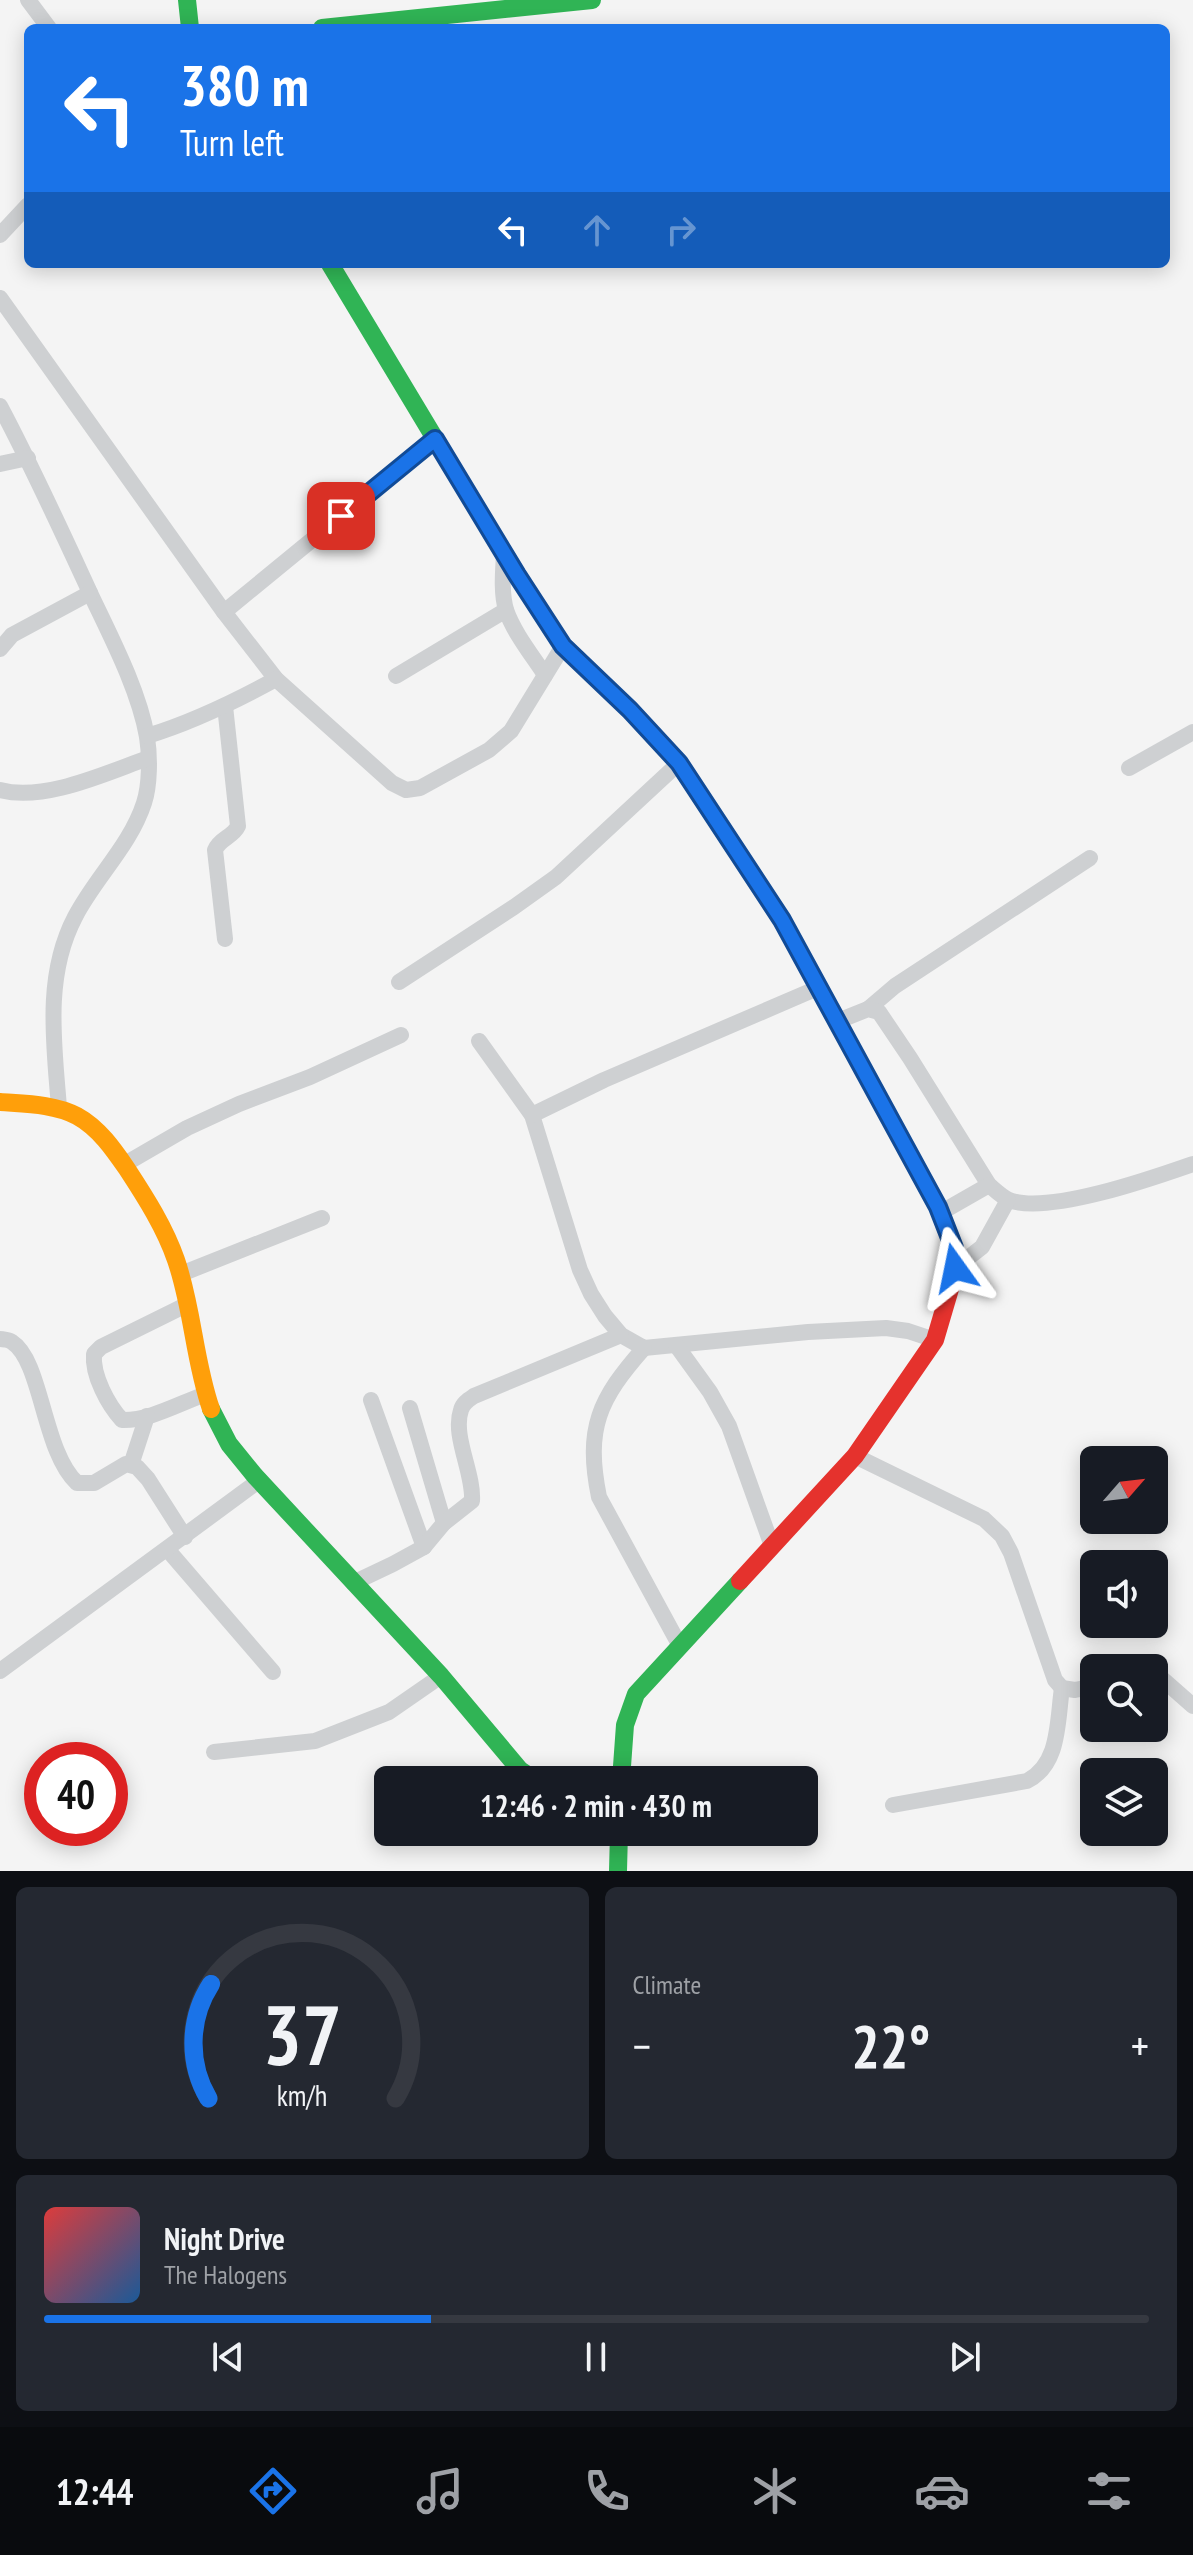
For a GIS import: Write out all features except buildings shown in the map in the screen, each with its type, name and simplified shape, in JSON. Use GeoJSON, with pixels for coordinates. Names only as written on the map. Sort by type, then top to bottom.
{"type":"FeatureCollection","features":[{"type":"Feature","properties":{"kind":"street"},"geometry":{"type":"LineString","coordinates":[[28,0],[46,24]]}},
{"type":"Feature","properties":{"kind":"street"},"geometry":{"type":"LineString","coordinates":[[187,0],[190,24]]}},
{"type":"Feature","properties":{"kind":"street"},"geometry":{"type":"LineString","coordinates":[[361,24],[592,0]]}},
{"type":"Feature","properties":{"kind":"street"},"geometry":{"type":"LineString","coordinates":[[0,235],[24,209]]}},
{"type":"Feature","properties":{"kind":"street"},"geometry":{"type":"LineString","coordinates":[[332,268],[504,554],[563,646],[630,710],[679,763],[782,920],[940,1213],[954,1248],[955,1275],[935,1340],[855,1456],[636,1694],[623,1732],[622,1766]]}},
{"type":"Feature","properties":{"kind":"street"},"geometry":{"type":"LineString","coordinates":[[0,298],[224,612],[276,679],[392,783],[406,790],[420,788],[489,750],[511,731],[563,646]]}},
{"type":"Feature","properties":{"kind":"street"},"geometry":{"type":"LineString","coordinates":[[0,406],[28,458],[126,670],[147,736],[144,802],[130,832],[74,918],[57,963],[53,1017],[59,1107]]}},
{"type":"Feature","properties":{"kind":"street"},"geometry":{"type":"LineString","coordinates":[[224,612],[435,439]]}},
{"type":"Feature","properties":{"kind":"street"},"geometry":{"type":"LineString","coordinates":[[0,464],[28,458]]}},
{"type":"Feature","properties":{"kind":"street"},"geometry":{"type":"LineString","coordinates":[[504,554],[506,610],[545,675]]}},
{"type":"Feature","properties":{"kind":"street"},"geometry":{"type":"LineString","coordinates":[[0,649],[12,635],[90,593]]}},
{"type":"Feature","properties":{"kind":"street"},"geometry":{"type":"LineString","coordinates":[[396,676],[506,610]]}},
{"type":"Feature","properties":{"kind":"street"},"geometry":{"type":"LineString","coordinates":[[147,736],[225,706],[276,679]]}},
{"type":"Feature","properties":{"kind":"street"},"geometry":{"type":"LineString","coordinates":[[225,706],[238,826],[231,836],[217,844],[215,850],[225,939]]}},
{"type":"Feature","properties":{"kind":"street"},"geometry":{"type":"LineString","coordinates":[[1129,768],[1193,732]]}},
{"type":"Feature","properties":{"kind":"street"},"geometry":{"type":"LineString","coordinates":[[0,790],[26,794],[73,784],[148,758]]}},
{"type":"Feature","properties":{"kind":"street"},"geometry":{"type":"LineString","coordinates":[[399,982],[556,877],[679,763]]}},
{"type":"Feature","properties":{"kind":"street"},"geometry":{"type":"LineString","coordinates":[[838,1021],[868,1009],[916,972],[1090,858]]}},
{"type":"Feature","properties":{"kind":"street"},"geometry":{"type":"LineString","coordinates":[[532,1115],[604,1080],[820,987]]}},
{"type":"Feature","properties":{"kind":"street"},"geometry":{"type":"LineString","coordinates":[[868,1009],[879,1012],[889,1025],[989,1185],[1008,1200],[1035,1204],[1116,1190],[1193,1164]]}},
{"type":"Feature","properties":{"kind":"street"},"geometry":{"type":"LineString","coordinates":[[125,1164],[187,1128],[401,1035]]}},
{"type":"Feature","properties":{"kind":"street"},"geometry":{"type":"LineString","coordinates":[[479,1041],[532,1115],[580,1270],[605,1316],[621,1335],[644,1348],[808,1332],[886,1328],[935,1340]]}},
{"type":"Feature","properties":{"kind":"street"},"geometry":{"type":"LineString","coordinates":[[0,1102],[59,1107],[81,1116],[125,1164],[153,1213],[181,1274],[206,1394],[228,1442],[353,1583],[466,1702],[517,1766]]}},
{"type":"Feature","properties":{"kind":"street"},"geometry":{"type":"LineString","coordinates":[[940,1213],[989,1185]]}},
{"type":"Feature","properties":{"kind":"street"},"geometry":{"type":"LineString","coordinates":[[955,1268],[982,1247],[1008,1200]]}},
{"type":"Feature","properties":{"kind":"street"},"geometry":{"type":"LineString","coordinates":[[181,1274],[322,1218]]}},
{"type":"Feature","properties":{"kind":"street"},"geometry":{"type":"LineString","coordinates":[[186,1305],[101,1347],[94,1354],[96,1372],[114,1411],[122,1420],[147,1416],[206,1394]]}},
{"type":"Feature","properties":{"kind":"street"},"geometry":{"type":"LineString","coordinates":[[353,1583],[424,1547],[444,1523],[472,1501],[473,1490],[459,1412],[464,1403],[474,1396],[621,1335]]}},
{"type":"Feature","properties":{"kind":"street"},"geometry":{"type":"LineString","coordinates":[[0,1339],[12,1341],[30,1369],[67,1474],[77,1483],[94,1483],[117,1467],[126,1464],[137,1467],[185,1537]]}},
{"type":"Feature","properties":{"kind":"street"},"geometry":{"type":"LineString","coordinates":[[676,1345],[710,1392],[729,1426],[772,1546]]}},
{"type":"Feature","properties":{"kind":"street"},"geometry":{"type":"LineString","coordinates":[[644,1348],[617,1379],[598,1417],[594,1471],[599,1497],[680,1646]]}},
{"type":"Feature","properties":{"kind":"street"},"geometry":{"type":"LineString","coordinates":[[371,1400],[424,1547]]}},
{"type":"Feature","properties":{"kind":"street"},"geometry":{"type":"LineString","coordinates":[[410,1408],[444,1523]]}},
{"type":"Feature","properties":{"kind":"street"},"geometry":{"type":"LineString","coordinates":[[131,1465],[147,1416]]}},
{"type":"Feature","properties":{"kind":"street"},"geometry":{"type":"LineString","coordinates":[[855,1456],[984,1519],[1002,1536],[1011,1553],[1049,1668],[1062,1688],[1050,1762],[1040,1774],[1027,1781],[893,1805]]}},
{"type":"Feature","properties":{"kind":"street"},"geometry":{"type":"LineString","coordinates":[[0,1671],[260,1480]]}},
{"type":"Feature","properties":{"kind":"street"},"geometry":{"type":"LineString","coordinates":[[167,1549],[273,1672]]}},
{"type":"Feature","properties":{"kind":"street"},"geometry":{"type":"LineString","coordinates":[[214,1752],[315,1741],[389,1712],[441,1676]]}},
{"type":"Feature","properties":{"kind":"street"},"geometry":{"type":"LineString","coordinates":[[1168,1685],[1193,1706]]}},
{"type":"Feature","properties":{"kind":"street"},"geometry":{"type":"LineString","coordinates":[[1062,1688],[1080,1689]]}},
{"type":"Feature","properties":{"kind":"street"},"geometry":{"type":"LineString","coordinates":[[618,1871],[619,1846]]}},
{"type":"Feature","properties":{"kind":"traffic: fast"},"geometry":{"type":"LineString","coordinates":[[187,0],[190,24]]}},
{"type":"Feature","properties":{"kind":"traffic: fast"},"geometry":{"type":"LineString","coordinates":[[361,24],[592,0]]}},
{"type":"Feature","properties":{"kind":"traffic: fast"},"geometry":{"type":"LineString","coordinates":[[332,268],[563,646],[630,710],[679,763],[782,920],[802,957]]}},
{"type":"Feature","properties":{"kind":"traffic: fast"},"geometry":{"type":"LineString","coordinates":[[211,1409],[229,1444],[255,1476],[441,1676],[517,1766]]}},
{"type":"Feature","properties":{"kind":"traffic: fast"},"geometry":{"type":"LineString","coordinates":[[622,1766],[625,1725],[636,1694],[740,1581]]}},
{"type":"Feature","properties":{"kind":"traffic: fast"},"geometry":{"type":"LineString","coordinates":[[618,1871],[619,1846]]}},
{"type":"Feature","properties":{"kind":"traffic: slow"},"geometry":{"type":"LineString","coordinates":[[802,957],[938,1207],[954,1248],[955,1272]]}},
{"type":"Feature","properties":{"kind":"traffic: slow"},"geometry":{"type":"LineString","coordinates":[[0,1102],[49,1107],[77,1116],[99,1133],[127,1169],[172,1248],[211,1409]]}},
{"type":"Feature","properties":{"kind":"traffic: jam"},"geometry":{"type":"LineString","coordinates":[[740,1581],[855,1456],[935,1340],[955,1272]]}},
{"type":"Feature","properties":{"kind":"route"},"geometry":{"type":"LineString","coordinates":[[341,516],[435,439],[563,646],[630,710],[679,763],[782,920],[938,1207],[954,1248],[955,1268]]}}]}
